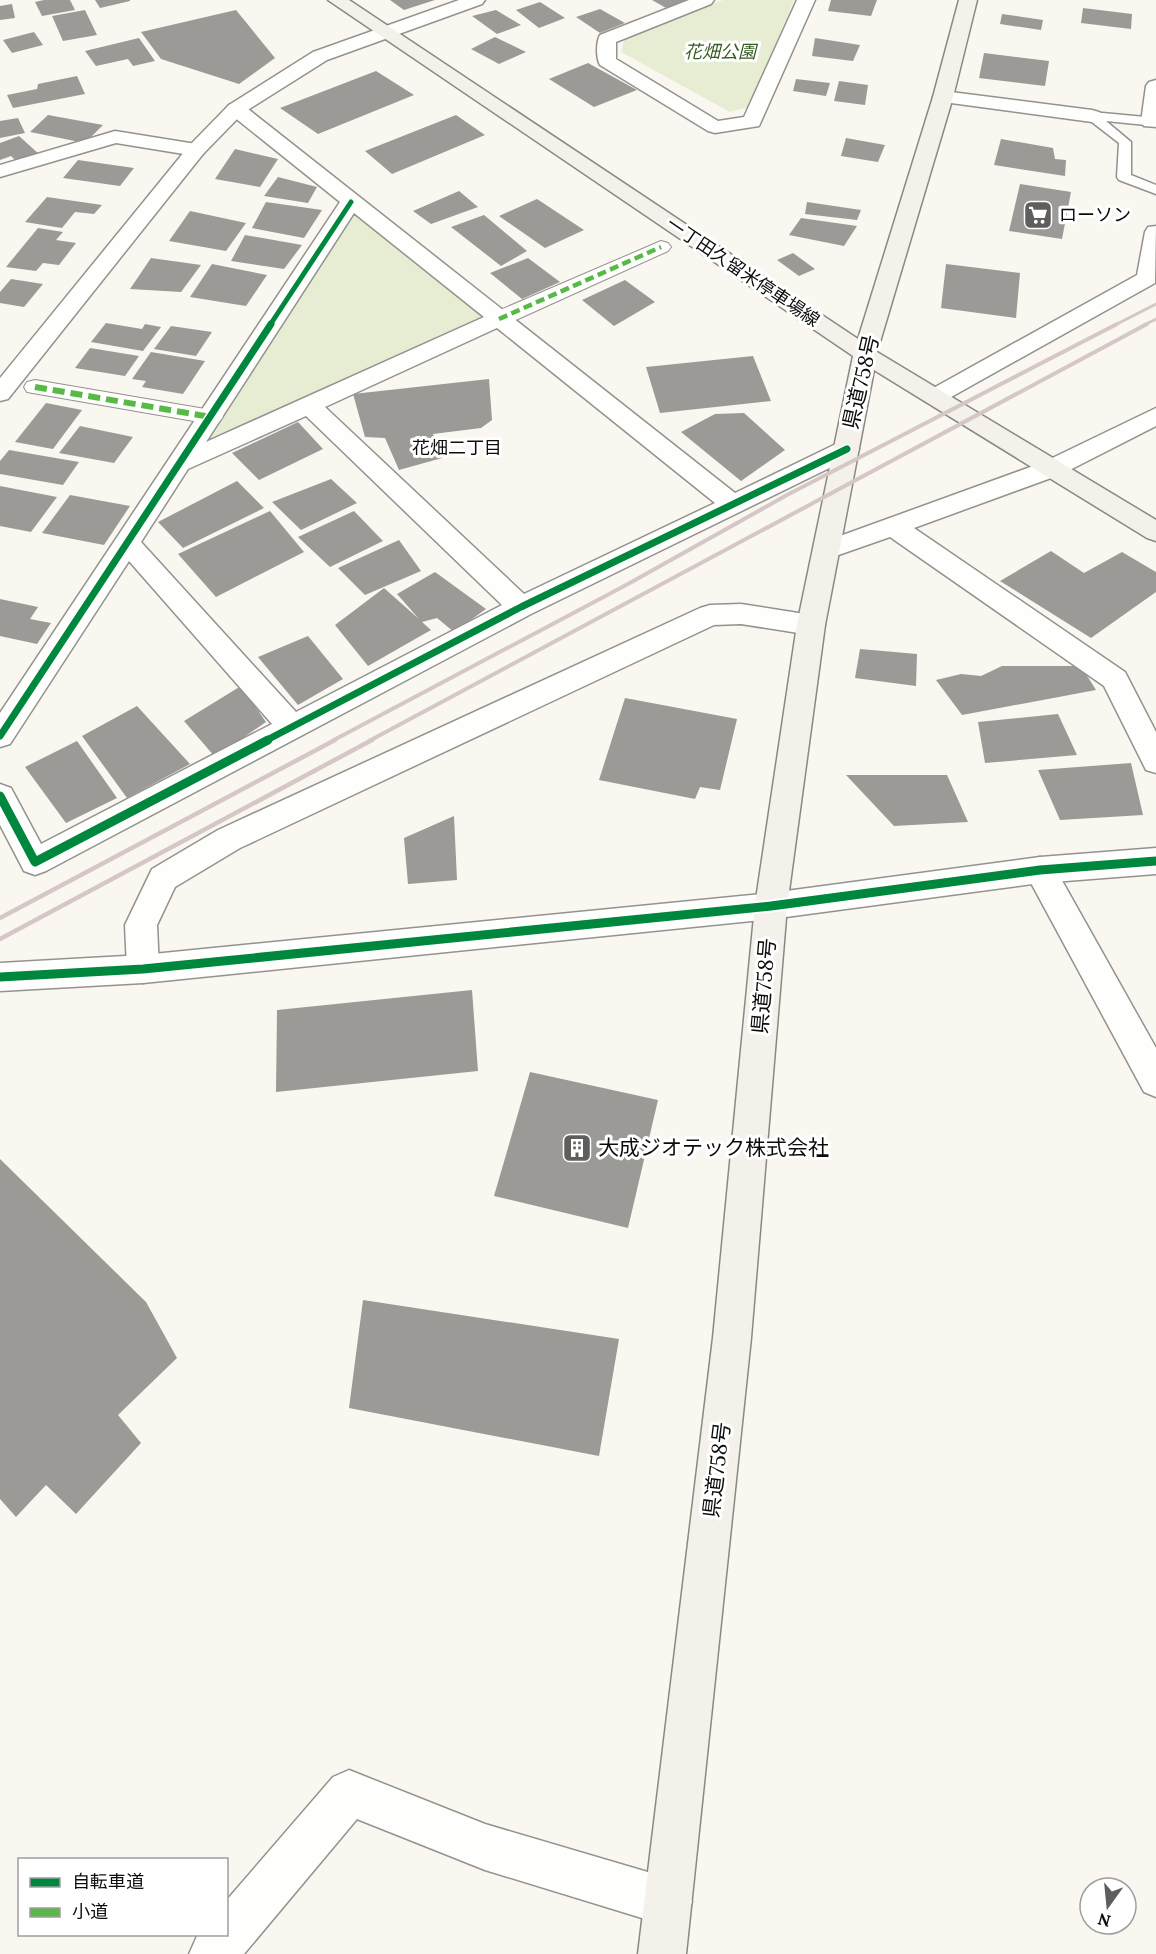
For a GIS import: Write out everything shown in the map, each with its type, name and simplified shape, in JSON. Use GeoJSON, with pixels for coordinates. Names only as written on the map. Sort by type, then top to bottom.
{"type":"FeatureCollection","features":[{"type":"Feature","properties":{"kind":"main road","name":"一丁田久留米停車場線"},"geometry":{"type":"LineString","coordinates":[[337,0],[866,354],[1156,532]]}},
{"type":"Feature","properties":{"kind":"main road","name":"県道758号"},"geometry":{"type":"LineString","coordinates":[[662,1954],[732,1338],[771,906],[811,625],[866,354],[943,97],[968,0]]}},
{"type":"Feature","properties":{"kind":"street"},"geometry":{"type":"LineString","coordinates":[[0,394],[8,375],[196,150],[236,109],[320,56],[476,0]]}},
{"type":"Feature","properties":{"kind":"street"},"geometry":{"type":"LineString","coordinates":[[703,0],[607,39],[606,61],[715,127],[752,122],[806,0]]}},
{"type":"Feature","properties":{"kind":"street"},"geometry":{"type":"LineString","coordinates":[[1153,122],[1156,86]]}},
{"type":"Feature","properties":{"kind":"street"},"geometry":{"type":"LineString","coordinates":[[943,97],[1092,116]]}},
{"type":"Feature","properties":{"kind":"street"},"geometry":{"type":"LineString","coordinates":[[236,109],[733,504]]}},
{"type":"Feature","properties":{"kind":"street"},"geometry":{"type":"LineString","coordinates":[[0,171],[115,136],[196,150]]}},
{"type":"Feature","properties":{"kind":"street"},"geometry":{"type":"LineString","coordinates":[[0,736],[126,541],[181,463],[351,202]]}},
{"type":"Feature","properties":{"kind":"street"},"geometry":{"type":"LineString","coordinates":[[936,396],[1147,278],[1156,232]]}},
{"type":"Feature","properties":{"kind":"street"},"geometry":{"type":"LineString","coordinates":[[181,463],[661,247]]}},
{"type":"Feature","properties":{"kind":"street"},"geometry":{"type":"LineString","coordinates":[[35,387],[211,417]]}},
{"type":"Feature","properties":{"kind":"street"},"geometry":{"type":"LineString","coordinates":[[310,406],[521,607]]}},
{"type":"Feature","properties":{"kind":"street"},"geometry":{"type":"LineString","coordinates":[[827,550],[1053,468],[1156,416]]}},
{"type":"Feature","properties":{"kind":"street"},"geometry":{"type":"LineString","coordinates":[[0,796],[35,862],[521,607],[847,448]]}},
{"type":"Feature","properties":{"kind":"street"},"geometry":{"type":"LineString","coordinates":[[892,526],[1115,679],[1156,762]]}},
{"type":"Feature","properties":{"kind":"street"},"geometry":{"type":"LineString","coordinates":[[126,541],[292,727]]}},
{"type":"Feature","properties":{"kind":"street"},"geometry":{"type":"LineString","coordinates":[[143,969],[141,925],[163,878],[229,839],[710,615],[741,614],[811,625]]}},
{"type":"Feature","properties":{"kind":"street"},"geometry":{"type":"LineString","coordinates":[[0,977],[143,969],[771,906],[1040,870],[1156,861]]}},
{"type":"Feature","properties":{"kind":"street"},"geometry":{"type":"LineString","coordinates":[[1040,870],[1156,1081]]}},
{"type":"Feature","properties":{"kind":"street"},"geometry":{"type":"LineString","coordinates":[[213,1954],[348,1793],[485,1847],[668,1902]]}},
{"type":"Feature","properties":{"kind":"lane"},"geometry":{"type":"LineString","coordinates":[[1092,116],[1153,122]]}},
{"type":"Feature","properties":{"kind":"lane"},"geometry":{"type":"LineString","coordinates":[[1092,116],[1125,142],[1124,177],[1156,190]]}},
{"type":"Feature","properties":{"kind":"green space","name":"花畑公園"},"geometry":{"type":"Polygon","coordinates":[[[723,0],[794,0],[749,107],[730,112],[621,52],[625,38],[723,0]]]}},
{"type":"Feature","properties":{"kind":"green space"},"geometry":{"type":"Polygon","coordinates":[[[354,214],[489,319],[206,443],[354,214]]]}},
{"type":"Feature","properties":{"kind":"building"},"geometry":{"type":"Polygon","coordinates":[[[70,0],[75,10],[42,16],[35,2],[70,0]]]}},
{"type":"Feature","properties":{"kind":"building"},"geometry":{"type":"Polygon","coordinates":[[[95,0],[130,0],[130,1],[100,8],[95,0]]]}},
{"type":"Feature","properties":{"kind":"building"},"geometry":{"type":"Polygon","coordinates":[[[390,0],[435,0],[404,10],[390,0]]]}},
{"type":"Feature","properties":{"kind":"building"},"geometry":{"type":"Polygon","coordinates":[[[652,0],[688,0],[666,8],[652,0]]]}},
{"type":"Feature","properties":{"kind":"building"},"geometry":{"type":"Polygon","coordinates":[[[831,0],[877,0],[871,16],[828,11],[831,0]]]}},
{"type":"Feature","properties":{"kind":"building"},"geometry":{"type":"Polygon","coordinates":[[[540,2],[565,18],[539,28],[516,10],[540,2]]]}},
{"type":"Feature","properties":{"kind":"building"},"geometry":{"type":"Polygon","coordinates":[[[12,4],[15,18],[0,20],[0,6],[12,4]]]}},
{"type":"Feature","properties":{"kind":"building"},"geometry":{"type":"Polygon","coordinates":[[[1083,8],[1132,14],[1131,29],[1081,23],[1083,8]]]}},
{"type":"Feature","properties":{"kind":"building"},"geometry":{"type":"Polygon","coordinates":[[[600,9],[625,23],[600,33],[576,17],[600,9]]]}},
{"type":"Feature","properties":{"kind":"building"},"geometry":{"type":"Polygon","coordinates":[[[85,10],[97,35],[63,41],[52,16],[85,10]]]}},
{"type":"Feature","properties":{"kind":"building"},"geometry":{"type":"Polygon","coordinates":[[[236,10],[275,58],[239,84],[161,59],[141,32],[236,10]]]}},
{"type":"Feature","properties":{"kind":"building"},"geometry":{"type":"Polygon","coordinates":[[[496,10],[521,25],[497,34],[472,16],[496,10]]]}},
{"type":"Feature","properties":{"kind":"building"},"geometry":{"type":"Polygon","coordinates":[[[1002,14],[1043,20],[1041,30],[1000,24],[1002,14]]]}},
{"type":"Feature","properties":{"kind":"building"},"geometry":{"type":"Polygon","coordinates":[[[34,32],[43,45],[12,53],[3,40],[34,32]]]}},
{"type":"Feature","properties":{"kind":"building"},"geometry":{"type":"Polygon","coordinates":[[[495,37],[526,52],[499,64],[471,49],[495,37]]]}},
{"type":"Feature","properties":{"kind":"building"},"geometry":{"type":"Polygon","coordinates":[[[139,38],[155,61],[133,66],[128,59],[96,66],[85,51],[139,38]]]}},
{"type":"Feature","properties":{"kind":"building"},"geometry":{"type":"Polygon","coordinates":[[[815,38],[860,45],[853,61],[812,56],[815,38]]]}},
{"type":"Feature","properties":{"kind":"building"},"geometry":{"type":"Polygon","coordinates":[[[984,53],[1049,61],[1045,86],[979,78],[984,53]]]}},
{"type":"Feature","properties":{"kind":"building"},"geometry":{"type":"Polygon","coordinates":[[[588,63],[637,90],[594,107],[549,79],[588,63]]]}},
{"type":"Feature","properties":{"kind":"building"},"geometry":{"type":"Polygon","coordinates":[[[376,71],[414,95],[318,134],[280,108],[376,71]]]}},
{"type":"Feature","properties":{"kind":"building"},"geometry":{"type":"Polygon","coordinates":[[[77,76],[85,94],[13,108],[7,95],[37,89],[38,84],[77,76]]]}},
{"type":"Feature","properties":{"kind":"building"},"geometry":{"type":"Polygon","coordinates":[[[796,79],[830,83],[826,96],[793,91],[796,79]]]}},
{"type":"Feature","properties":{"kind":"building"},"geometry":{"type":"Polygon","coordinates":[[[839,81],[868,85],[865,105],[834,101],[839,81]]]}},
{"type":"Feature","properties":{"kind":"building"},"geometry":{"type":"Polygon","coordinates":[[[48,115],[103,125],[85,143],[30,132],[48,115]]]}},
{"type":"Feature","properties":{"kind":"building"},"geometry":{"type":"Polygon","coordinates":[[[456,115],[485,135],[392,174],[365,151],[456,115]]]}},
{"type":"Feature","properties":{"kind":"building"},"geometry":{"type":"Polygon","coordinates":[[[18,118],[25,133],[0,138],[0,121],[18,118]]]}},
{"type":"Feature","properties":{"kind":"building"},"geometry":{"type":"Polygon","coordinates":[[[19,136],[40,155],[18,163],[11,156],[0,160],[0,143],[19,136]]]}},
{"type":"Feature","properties":{"kind":"building"},"geometry":{"type":"Polygon","coordinates":[[[846,138],[885,145],[878,162],[841,156],[846,138]]]}},
{"type":"Feature","properties":{"kind":"building"},"geometry":{"type":"Polygon","coordinates":[[[1001,139],[1053,148],[1055,159],[1066,160],[1065,176],[994,165],[1001,139]]]}},
{"type":"Feature","properties":{"kind":"building"},"geometry":{"type":"Polygon","coordinates":[[[235,149],[278,159],[260,187],[215,179],[235,149]]]}},
{"type":"Feature","properties":{"kind":"building"},"geometry":{"type":"Polygon","coordinates":[[[78,160],[134,168],[120,186],[63,178],[78,160]]]}},
{"type":"Feature","properties":{"kind":"building"},"geometry":{"type":"Polygon","coordinates":[[[278,177],[317,187],[308,203],[264,196],[278,177]]]}},
{"type":"Feature","properties":{"kind":"building"},"geometry":{"type":"Polygon","coordinates":[[[1020,184],[1071,192],[1062,239],[1009,231],[1020,184]]]}},
{"type":"Feature","properties":{"kind":"building"},"geometry":{"type":"Polygon","coordinates":[[[459,191],[478,207],[431,224],[413,211],[459,191]]]}},
{"type":"Feature","properties":{"kind":"building"},"geometry":{"type":"Polygon","coordinates":[[[47,197],[102,205],[94,214],[75,212],[62,228],[25,222],[47,197]]]}},
{"type":"Feature","properties":{"kind":"building"},"geometry":{"type":"Polygon","coordinates":[[[537,199],[584,230],[545,248],[499,216],[537,199]]]}},
{"type":"Feature","properties":{"kind":"building"},"geometry":{"type":"Polygon","coordinates":[[[266,202],[322,210],[304,238],[252,228],[266,202]]]}},
{"type":"Feature","properties":{"kind":"building"},"geometry":{"type":"Polygon","coordinates":[[[807,202],[861,210],[857,220],[805,214],[807,202]]]}},
{"type":"Feature","properties":{"kind":"building"},"geometry":{"type":"Polygon","coordinates":[[[190,211],[246,223],[226,251],[169,241],[190,211]]]}},
{"type":"Feature","properties":{"kind":"building"},"geometry":{"type":"Polygon","coordinates":[[[484,215],[527,251],[501,266],[451,227],[484,215]]]}},
{"type":"Feature","properties":{"kind":"building"},"geometry":{"type":"Polygon","coordinates":[[[801,218],[857,226],[844,246],[789,235],[801,218]]]}},
{"type":"Feature","properties":{"kind":"building"},"geometry":{"type":"Polygon","coordinates":[[[38,228],[63,232],[56,240],[76,243],[59,265],[43,263],[36,271],[6,267],[38,228]]]}},
{"type":"Feature","properties":{"kind":"building"},"geometry":{"type":"Polygon","coordinates":[[[245,235],[302,245],[284,269],[231,261],[245,235]]]}},
{"type":"Feature","properties":{"kind":"building"},"geometry":{"type":"Polygon","coordinates":[[[793,253],[815,269],[799,276],[777,260],[793,253]]]}},
{"type":"Feature","properties":{"kind":"building"},"geometry":{"type":"Polygon","coordinates":[[[151,258],[201,265],[181,292],[130,289],[151,258]]]}},
{"type":"Feature","properties":{"kind":"building"},"geometry":{"type":"Polygon","coordinates":[[[528,258],[560,282],[522,299],[490,273],[528,258]]]}},
{"type":"Feature","properties":{"kind":"building"},"geometry":{"type":"Polygon","coordinates":[[[212,264],[267,275],[246,306],[190,297],[212,264]]]}},
{"type":"Feature","properties":{"kind":"building"},"geometry":{"type":"Polygon","coordinates":[[[946,264],[1020,273],[1016,318],[941,308],[946,264]]]}},
{"type":"Feature","properties":{"kind":"building"},"geometry":{"type":"Polygon","coordinates":[[[11,279],[43,284],[24,307],[0,303],[0,292],[11,279]]]}},
{"type":"Feature","properties":{"kind":"building"},"geometry":{"type":"Polygon","coordinates":[[[625,280],[655,302],[614,326],[582,300],[625,280]]]}},
{"type":"Feature","properties":{"kind":"building"},"geometry":{"type":"Polygon","coordinates":[[[106,323],[142,329],[145,324],[161,327],[143,351],[91,342],[106,323]]]}},
{"type":"Feature","properties":{"kind":"building"},"geometry":{"type":"Polygon","coordinates":[[[171,326],[212,332],[196,356],[154,349],[171,326]]]}},
{"type":"Feature","properties":{"kind":"building"},"geometry":{"type":"Polygon","coordinates":[[[90,348],[139,356],[125,376],[75,368],[90,348]]]}},
{"type":"Feature","properties":{"kind":"building"},"geometry":{"type":"Polygon","coordinates":[[[151,352],[205,361],[183,394],[142,387],[146,381],[132,379],[151,352]]]}},
{"type":"Feature","properties":{"kind":"building"},"geometry":{"type":"Polygon","coordinates":[[[753,356],[771,401],[660,413],[646,367],[753,356]]]}},
{"type":"Feature","properties":{"kind":"building"},"geometry":{"type":"Polygon","coordinates":[[[489,379],[492,420],[481,428],[433,434],[442,458],[399,470],[385,438],[365,437],[353,394],[489,379]]]}},
{"type":"Feature","properties":{"kind":"building"},"geometry":{"type":"Polygon","coordinates":[[[46,403],[82,410],[53,449],[15,442],[46,403]]]}},
{"type":"Feature","properties":{"kind":"building"},"geometry":{"type":"Polygon","coordinates":[[[744,413],[785,450],[741,481],[681,432],[715,414],[744,413]]]}},
{"type":"Feature","properties":{"kind":"building"},"geometry":{"type":"Polygon","coordinates":[[[298,422],[323,449],[259,480],[232,453],[298,422]]]}},
{"type":"Feature","properties":{"kind":"building"},"geometry":{"type":"Polygon","coordinates":[[[80,426],[133,437],[114,463],[59,453],[80,426]]]}},
{"type":"Feature","properties":{"kind":"building"},"geometry":{"type":"Polygon","coordinates":[[[9,450],[79,462],[63,485],[0,474],[0,461],[9,450]]]}},
{"type":"Feature","properties":{"kind":"building"},"geometry":{"type":"Polygon","coordinates":[[[331,479],[357,503],[301,530],[272,502],[331,479]]]}},
{"type":"Feature","properties":{"kind":"building"},"geometry":{"type":"Polygon","coordinates":[[[237,481],[264,508],[183,548],[158,522],[237,481]]]}},
{"type":"Feature","properties":{"kind":"building"},"geometry":{"type":"Polygon","coordinates":[[[0,486],[57,497],[31,532],[0,526],[0,486]]]}},
{"type":"Feature","properties":{"kind":"building"},"geometry":{"type":"Polygon","coordinates":[[[70,495],[130,506],[104,545],[42,533],[70,495]]]}},
{"type":"Feature","properties":{"kind":"building"},"geometry":{"type":"Polygon","coordinates":[[[270,511],[304,552],[216,597],[178,554],[270,511]]]}},
{"type":"Feature","properties":{"kind":"building"},"geometry":{"type":"Polygon","coordinates":[[[354,511],[383,541],[330,567],[298,537],[354,511]]]}},
{"type":"Feature","properties":{"kind":"building"},"geometry":{"type":"Polygon","coordinates":[[[399,540],[421,571],[365,595],[338,568],[399,540]]]}},
{"type":"Feature","properties":{"kind":"building"},"geometry":{"type":"Polygon","coordinates":[[[1051,551],[1084,573],[1122,552],[1156,572],[1156,592],[1091,638],[1000,581],[1051,551]]]}},
{"type":"Feature","properties":{"kind":"building"},"geometry":{"type":"Polygon","coordinates":[[[435,572],[486,609],[454,632],[437,618],[422,622],[431,630],[368,666],[335,625],[384,588],[419,619],[397,594],[435,572]]]}},
{"type":"Feature","properties":{"kind":"building"},"geometry":{"type":"Polygon","coordinates":[[[0,599],[38,607],[30,619],[51,623],[37,644],[0,636],[0,599]]]}},
{"type":"Feature","properties":{"kind":"building"},"geometry":{"type":"Polygon","coordinates":[[[308,636],[343,679],[298,705],[258,657],[308,636]]]}},
{"type":"Feature","properties":{"kind":"building"},"geometry":{"type":"Polygon","coordinates":[[[860,649],[917,654],[916,686],[855,678],[860,649]]]}},
{"type":"Feature","properties":{"kind":"building"},"geometry":{"type":"Polygon","coordinates":[[[1002,666],[1081,666],[1096,690],[962,715],[936,680],[961,674],[981,676],[1002,666]]]}},
{"type":"Feature","properties":{"kind":"building"},"geometry":{"type":"Polygon","coordinates":[[[241,686],[266,722],[215,757],[184,721],[241,686]]]}},
{"type":"Feature","properties":{"kind":"building"},"geometry":{"type":"Polygon","coordinates":[[[625,698],[737,719],[720,790],[700,787],[695,799],[599,780],[625,698]]]}},
{"type":"Feature","properties":{"kind":"building"},"geometry":{"type":"Polygon","coordinates":[[[137,706],[190,764],[127,798],[82,736],[137,706]]]}},
{"type":"Feature","properties":{"kind":"building"},"geometry":{"type":"Polygon","coordinates":[[[1058,714],[1077,755],[985,763],[978,722],[1058,714]]]}},
{"type":"Feature","properties":{"kind":"building"},"geometry":{"type":"Polygon","coordinates":[[[77,741],[117,798],[66,823],[25,767],[77,741]]]}},
{"type":"Feature","properties":{"kind":"building"},"geometry":{"type":"Polygon","coordinates":[[[1131,763],[1143,815],[1060,820],[1038,770],[1131,763]]]}},
{"type":"Feature","properties":{"kind":"building"},"geometry":{"type":"Polygon","coordinates":[[[846,775],[947,775],[968,822],[894,826],[846,775]]]}},
{"type":"Feature","properties":{"kind":"building"},"geometry":{"type":"Polygon","coordinates":[[[454,816],[457,880],[408,884],[404,838],[454,816]]]}},
{"type":"Feature","properties":{"kind":"building"},"geometry":{"type":"Polygon","coordinates":[[[472,990],[478,1071],[276,1092],[277,1010],[472,990]]]}},
{"type":"Feature","properties":{"kind":"building","name":"大成ジオテック株式会社"},"geometry":{"type":"Polygon","coordinates":[[[530,1072],[658,1100],[628,1228],[494,1196],[530,1072]]]}},
{"type":"Feature","properties":{"kind":"building"},"geometry":{"type":"Polygon","coordinates":[[[0,1159],[146,1302],[177,1358],[118,1415],[141,1443],[76,1514],[46,1485],[16,1517],[0,1499],[0,1159]]]}},
{"type":"Feature","properties":{"kind":"building"},"geometry":{"type":"Polygon","coordinates":[[[363,1300],[619,1339],[599,1456],[349,1408],[363,1300]]]}},
{"type":"Feature","properties":{"kind":"railway"},"geometry":{"type":"LineString","coordinates":[[1115,325],[1156,304]]}},
{"type":"Feature","properties":{"kind":"railway"},"geometry":{"type":"LineString","coordinates":[[1144,325],[1156,319]]}},
{"type":"Feature","properties":{"kind":"railway"},"geometry":{"type":"LineString","coordinates":[[332,741],[628,584],[787,495],[1117,324]]}},
{"type":"Feature","properties":{"kind":"railway"},"geometry":{"type":"LineString","coordinates":[[369,741],[1147,324]]}},
{"type":"Feature","properties":{"kind":"railway"},"geometry":{"type":"LineString","coordinates":[[0,918],[335,740]]}},
{"type":"Feature","properties":{"kind":"railway"},"geometry":{"type":"LineString","coordinates":[[0,939],[372,740]]}},
{"type":"Feature","properties":{"kind":"marked path"},"geometry":{"type":"LineString","coordinates":[[499,319],[661,247]]}},
{"type":"Feature","properties":{"kind":"marked path"},"geometry":{"type":"LineString","coordinates":[[35,387],[211,417]]}},
{"type":"Feature","properties":{"kind":"cycle path"},"geometry":{"type":"LineString","coordinates":[[0,736],[351,202]]}},
{"type":"Feature","properties":{"kind":"cycle path"},"geometry":{"type":"LineString","coordinates":[[0,796],[35,862],[521,607],[847,449]]}},
{"type":"Feature","properties":{"kind":"cycle path"},"geometry":{"type":"LineString","coordinates":[[0,977],[143,969],[771,906],[1040,870],[1156,861]]}},
{"type":"Feature","properties":{"kind":"place","name":"ローソン"},"geometry":{"type":"Point","coordinates":[1038,215]}},
{"type":"Feature","properties":{"kind":"place","name":"大成ジオテック株式会社"},"geometry":{"type":"Point","coordinates":[577,1148]}},
{"type":"Feature","properties":{"kind":"district","name":"花畑二丁目"},"geometry":{"type":"Point","coordinates":[457,448]}}]}
